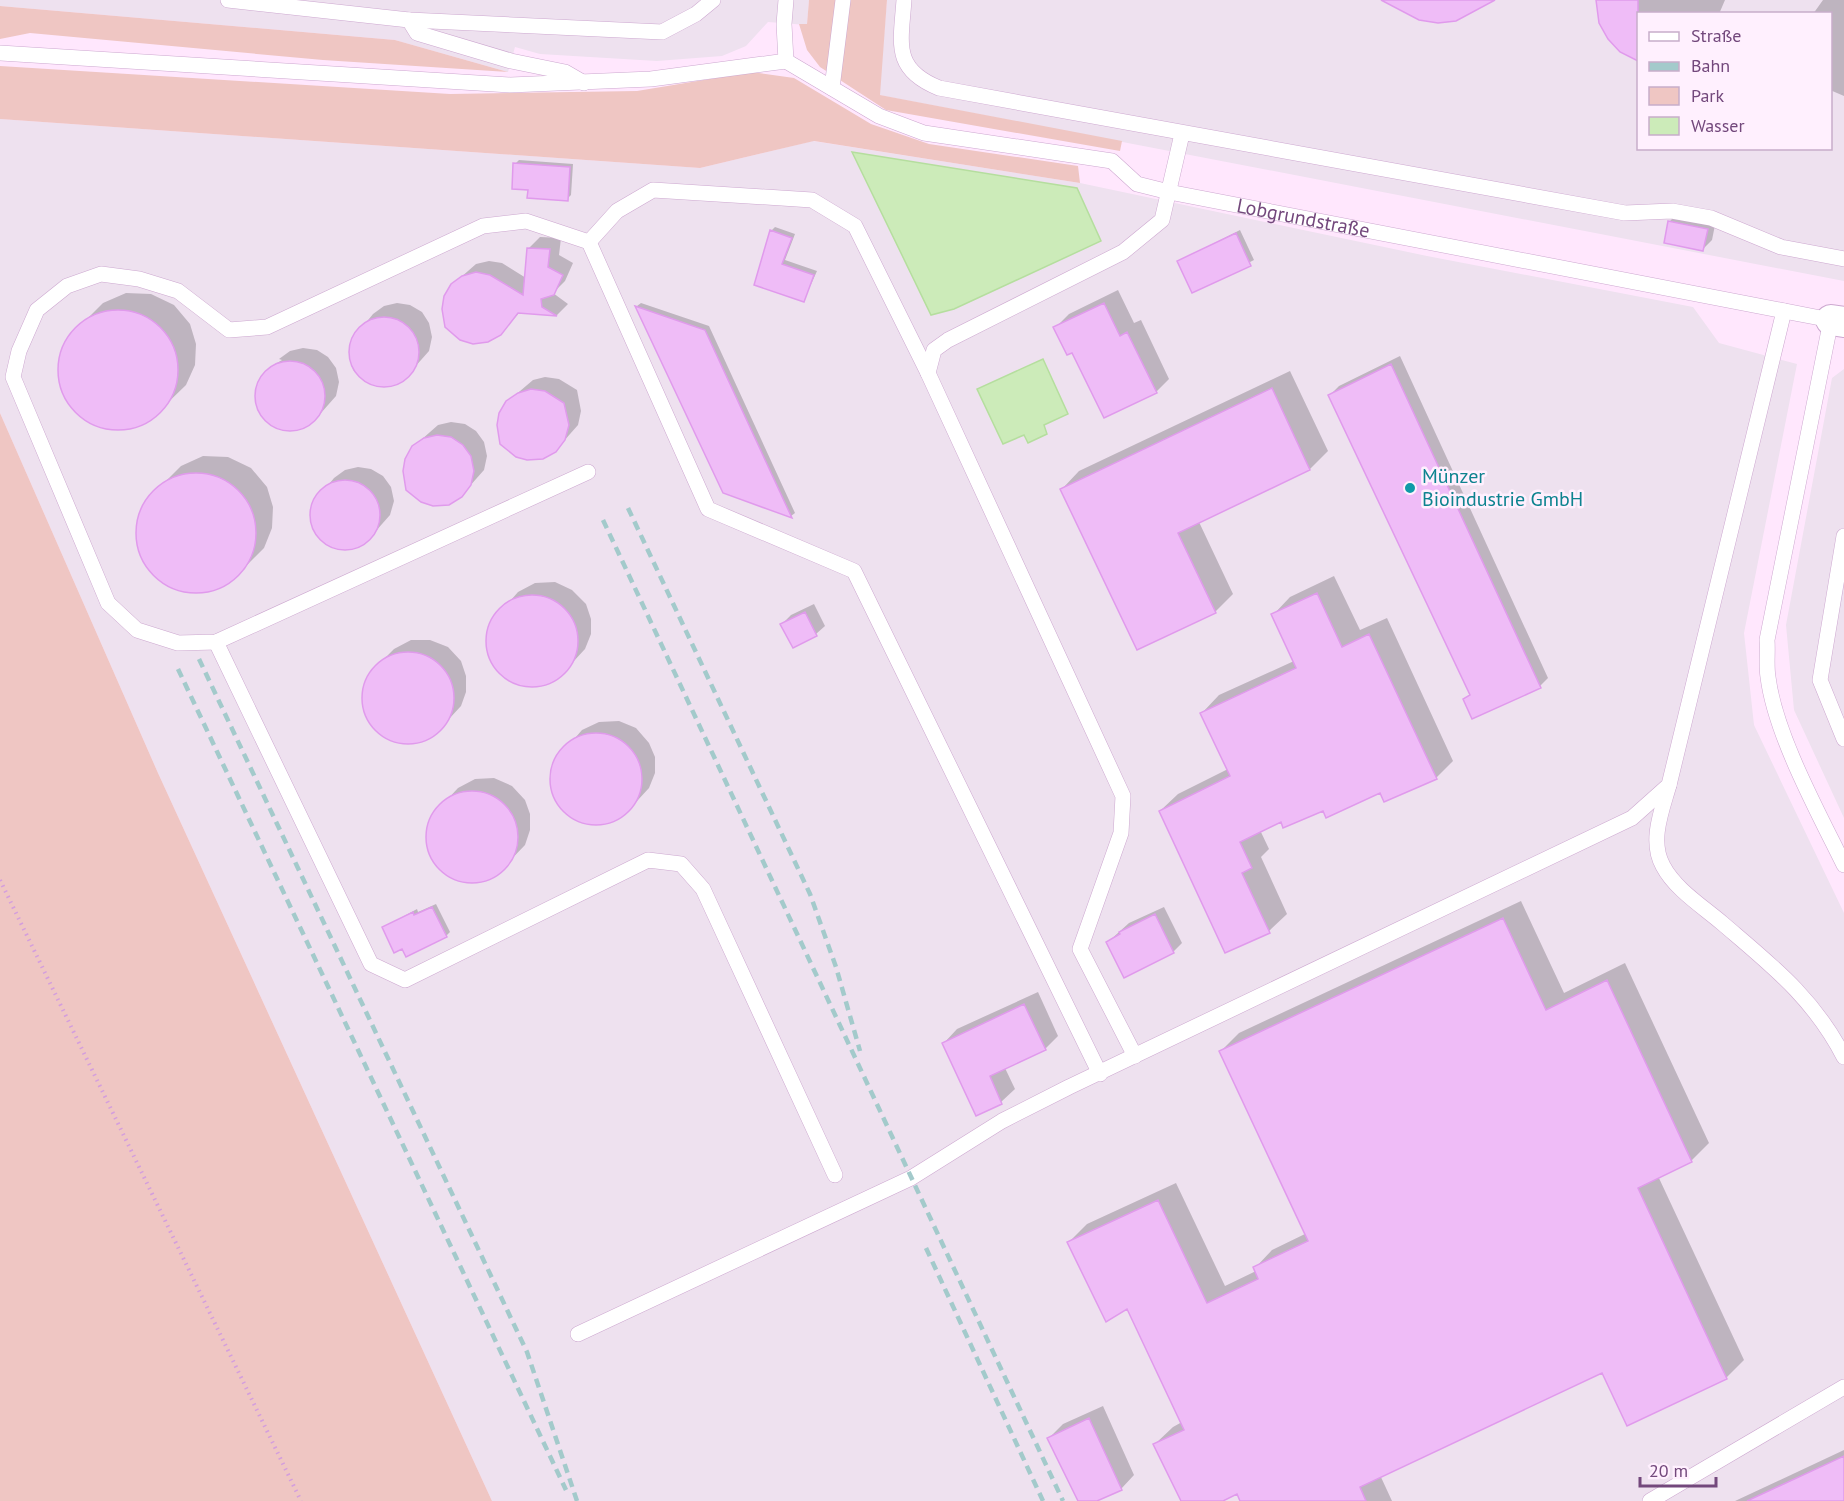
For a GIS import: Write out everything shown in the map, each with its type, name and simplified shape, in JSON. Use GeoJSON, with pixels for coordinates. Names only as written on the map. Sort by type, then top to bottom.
{"type":"FeatureCollection","features":[{"type":"Feature","properties":{"kind":"lane"},"geometry":{"type":"LineString","coordinates":[[228,0],[409,20],[662,32],[696,14],[713,0]]}},
{"type":"Feature","properties":{"kind":"lane"},"geometry":{"type":"LineString","coordinates":[[0,53],[510,85],[651,79],[786,61],[784,24],[786,0]]}},
{"type":"Feature","properties":{"kind":"lane"},"geometry":{"type":"LineString","coordinates":[[832,88],[843,0]]}},
{"type":"Feature","properties":{"kind":"lane"},"geometry":{"type":"LineString","coordinates":[[904,0],[903,57],[908,69],[920,80],[939,88],[1625,213],[1672,212],[1711,218],[1781,247],[1844,259]]}},
{"type":"Feature","properties":{"kind":"lane"},"geometry":{"type":"LineString","coordinates":[[409,20],[417,33],[511,61],[565,72],[584,83]]}},
{"type":"Feature","properties":{"kind":"lane","name":"Lobgrundstraße"},"geometry":{"type":"LineString","coordinates":[[786,61],[879,116],[924,134],[1112,161],[1137,184],[1169,192],[1838,321]]}},
{"type":"Feature","properties":{"kind":"lane"},"geometry":{"type":"LineString","coordinates":[[928,373],[934,350],[948,340],[1123,252],[1162,220],[1182,134]]}},
{"type":"Feature","properties":{"kind":"lane"},"geometry":{"type":"LineString","coordinates":[[589,242],[617,211],[653,190],[812,200],[855,226],[928,373],[1124,796],[1121,833],[1080,949],[1135,1056]]}},
{"type":"Feature","properties":{"kind":"lane"},"geometry":{"type":"LineString","coordinates":[[588,472],[216,642],[178,642],[137,630],[108,603],[13,377],[18,351],[36,310],[67,286],[101,274],[139,279],[178,291],[229,330],[267,327],[483,226],[526,221],[589,242],[708,509],[854,571],[1100,1074]]}},
{"type":"Feature","properties":{"kind":"lane"},"geometry":{"type":"LineString","coordinates":[[1784,311],[1656,835],[1662,865],[1685,892],[1792,983],[1833,1036],[1844,1057]]}},
{"type":"Feature","properties":{"kind":"lane"},"geometry":{"type":"LineString","coordinates":[[1838,321],[1767,640],[1768,677],[1775,708],[1807,789],[1844,865]]}},
{"type":"Feature","properties":{"kind":"lane"},"geometry":{"type":"LineString","coordinates":[[1844,537],[1820,680],[1844,739]]}},
{"type":"Feature","properties":{"kind":"lane"},"geometry":{"type":"LineString","coordinates":[[216,642],[371,964],[405,980],[648,860],[681,864],[703,889],[835,1174]]}},
{"type":"Feature","properties":{"kind":"lane"},"geometry":{"type":"LineString","coordinates":[[578,1334],[911,1178],[1002,1121],[1632,818],[1669,785]]}},
{"type":"Feature","properties":{"kind":"lane"},"geometry":{"type":"LineString","coordinates":[[1650,1501],[1844,1387]]}},
{"type":"Feature","properties":{"kind":"path"},"geometry":{"type":"LineString","coordinates":[[0,880],[300,1501]]}},
{"type":"Feature","properties":{"kind":"shaded area"},"geometry":{"type":"Polygon","coordinates":[[[0,0],[809,0],[807,25],[768,22],[746,46],[722,56],[657,61],[540,54],[515,47],[508,72],[395,40],[0,6],[0,0]]]}},
{"type":"Feature","properties":{"kind":"shaded area"},"geometry":{"type":"Polygon","coordinates":[[[887,0],[1844,0],[1844,281],[879,95],[887,0]]]}},
{"type":"Feature","properties":{"kind":"shaded area"},"geometry":{"type":"Polygon","coordinates":[[[0,119],[700,168],[813,141],[1080,183],[1427,256],[1693,307],[1719,343],[1797,364],[1744,633],[1754,725],[1844,913],[1844,1501],[492,1501],[158,773],[0,413],[0,119]]]}},
{"type":"Feature","properties":{"kind":"shaded area"},"geometry":{"type":"Polygon","coordinates":[[[1844,369],[1844,818],[1794,710],[1786,625],[1832,378],[1844,369]]]}},
{"type":"Feature","properties":{"kind":"green space"},"geometry":{"type":"Polygon","coordinates":[[[809,0],[887,0],[880,95],[1122,141],[1120,151],[886,110],[820,67],[807,50],[799,24],[807,24],[809,0]]]}},
{"type":"Feature","properties":{"kind":"green space"},"geometry":{"type":"Polygon","coordinates":[[[0,6],[395,40],[508,72],[323,60],[30,33],[0,39],[0,6]]]}},
{"type":"Feature","properties":{"kind":"green space"},"geometry":{"type":"Polygon","coordinates":[[[0,66],[450,94],[637,91],[752,72],[794,78],[871,124],[929,144],[1078,166],[1080,183],[814,141],[700,168],[0,119],[0,66]]]}},
{"type":"Feature","properties":{"kind":"green space"},"geometry":{"type":"Polygon","coordinates":[[[0,413],[158,773],[492,1501],[0,1501],[0,413]]]}},
{"type":"Feature","properties":{"kind":"water"},"geometry":{"type":"Polygon","coordinates":[[[852,152],[1077,188],[1101,241],[954,309],[931,315],[852,152]]]}},
{"type":"Feature","properties":{"kind":"water"},"geometry":{"type":"Polygon","coordinates":[[[1043,359],[1068,414],[1044,425],[1047,434],[1028,443],[1024,435],[1003,444],[977,389],[1043,359]]]}},
{"type":"Feature","properties":{"kind":"building"},"geometry":{"type":"Polygon","coordinates":[[[1381,0],[1495,0],[1456,21],[1438,23],[1419,20],[1381,0]]]}},
{"type":"Feature","properties":{"kind":"building"},"geometry":{"type":"Polygon","coordinates":[[[1596,0],[1638,0],[1637,60],[1620,52],[1608,39],[1599,23],[1596,0]]]}},
{"type":"Feature","properties":{"kind":"building"},"geometry":{"type":"Polygon","coordinates":[[[513,163],[570,167],[568,201],[527,198],[528,190],[512,189],[513,163]]]}},
{"type":"Feature","properties":{"kind":"building"},"geometry":{"type":"Polygon","coordinates":[[[1668,221],[1708,229],[1703,251],[1664,243],[1668,221]]]}},
{"type":"Feature","properties":{"kind":"building"},"geometry":{"type":"Polygon","coordinates":[[[770,230],[792,238],[782,264],[814,275],[804,302],[754,285],[770,230]]]}},
{"type":"Feature","properties":{"kind":"building"},"geometry":{"type":"Polygon","coordinates":[[[1236,233],[1251,266],[1192,293],[1177,261],[1236,233]]]}},
{"type":"Feature","properties":{"kind":"building"},"geometry":{"type":"Polygon","coordinates":[[[527,248],[550,249],[548,267],[563,275],[554,295],[541,299],[542,307],[557,316],[518,313],[501,335],[488,342],[473,344],[460,340],[445,327],[442,309],[444,296],[451,284],[462,276],[476,272],[490,275],[523,295],[527,248]]]}},
{"type":"Feature","properties":{"kind":"building"},"geometry":{"type":"Polygon","coordinates":[[[1104,303],[1120,336],[1127,332],[1157,393],[1104,418],[1072,353],[1067,355],[1053,327],[1104,303]]]}},
{"type":"Feature","properties":{"kind":"building"},"geometry":{"type":"Polygon","coordinates":[[[635,306],[705,330],[792,518],[723,493],[635,306]]]}},
{"type":"Feature","properties":{"kind":"building"},"geometry":{"type":"Polygon","coordinates":[[[118,310],[141,315],[160,328],[173,347],[178,370],[173,393],[160,412],[141,425],[118,430],[95,425],[76,412],[63,393],[58,370],[63,347],[76,328],[95,315],[118,310]]]}},
{"type":"Feature","properties":{"kind":"building"},"geometry":{"type":"Polygon","coordinates":[[[391,317],[404,323],[413,332],[417,338],[419,352],[417,366],[409,377],[398,385],[377,387],[359,377],[351,366],[349,345],[359,327],[370,319],[391,317]]]}},
{"type":"Feature","properties":{"kind":"building"},"geometry":{"type":"Polygon","coordinates":[[[297,361],[310,367],[319,376],[323,382],[325,396],[323,410],[315,421],[304,429],[283,431],[265,421],[257,410],[255,389],[265,371],[276,363],[297,361]]]}},
{"type":"Feature","properties":{"kind":"building","name":"Münzer Bioindustrie GmbH"},"geometry":{"type":"Polygon","coordinates":[[[1391,364],[1541,688],[1472,719],[1463,699],[1470,695],[1328,395],[1391,364]]]}},
{"type":"Feature","properties":{"kind":"building"},"geometry":{"type":"Polygon","coordinates":[[[1272,388],[1310,470],[1178,533],[1216,613],[1137,650],[1060,489],[1272,388]]]}},
{"type":"Feature","properties":{"kind":"building"},"geometry":{"type":"Polygon","coordinates":[[[531,389],[545,391],[564,403],[569,425],[565,440],[556,452],[543,459],[527,460],[516,457],[500,444],[497,425],[499,413],[506,401],[518,393],[531,389]]]}},
{"type":"Feature","properties":{"kind":"building"},"geometry":{"type":"Polygon","coordinates":[[[437,435],[451,437],[463,445],[471,456],[474,471],[471,485],[462,497],[449,505],[433,506],[421,502],[406,490],[403,471],[405,459],[412,446],[424,438],[437,435]]]}},
{"type":"Feature","properties":{"kind":"building"},"geometry":{"type":"Polygon","coordinates":[[[196,473],[219,478],[238,491],[251,510],[256,533],[251,556],[238,575],[219,588],[196,593],[173,588],[154,575],[141,556],[136,533],[141,510],[154,491],[173,478],[196,473]]]}},
{"type":"Feature","properties":{"kind":"building"},"geometry":{"type":"Polygon","coordinates":[[[338,480],[352,480],[365,486],[374,495],[380,508],[378,528],[370,540],[352,550],[338,550],[325,544],[316,535],[310,522],[310,508],[316,495],[325,486],[338,480]]]}},
{"type":"Feature","properties":{"kind":"building"},"geometry":{"type":"Polygon","coordinates":[[[1317,593],[1342,647],[1369,634],[1437,779],[1384,802],[1380,793],[1326,818],[1323,811],[1283,828],[1281,822],[1240,842],[1252,868],[1242,873],[1270,933],[1225,953],[1159,811],[1230,776],[1200,713],[1296,668],[1271,614],[1317,593]]]}},
{"type":"Feature","properties":{"kind":"building"},"geometry":{"type":"Polygon","coordinates":[[[532,595],[550,599],[564,609],[574,623],[578,641],[574,659],[564,673],[550,683],[532,687],[514,683],[500,673],[490,659],[486,641],[490,623],[500,609],[514,599],[532,595]]]}},
{"type":"Feature","properties":{"kind":"building"},"geometry":{"type":"Polygon","coordinates":[[[805,612],[817,636],[793,648],[780,624],[805,612]]]}},
{"type":"Feature","properties":{"kind":"building"},"geometry":{"type":"Polygon","coordinates":[[[408,652],[425,656],[440,666],[450,681],[454,698],[450,715],[440,730],[425,740],[408,744],[391,740],[376,730],[366,715],[362,698],[366,681],[376,666],[391,656],[408,652]]]}},
{"type":"Feature","properties":{"kind":"building"},"geometry":{"type":"Polygon","coordinates":[[[596,733],[614,737],[628,747],[638,761],[642,779],[638,797],[628,811],[614,821],[596,825],[578,821],[564,811],[554,797],[550,779],[554,761],[564,747],[578,737],[596,733]]]}},
{"type":"Feature","properties":{"kind":"building"},"geometry":{"type":"Polygon","coordinates":[[[472,791],[489,795],[504,805],[514,820],[518,837],[514,854],[504,869],[489,879],[472,883],[455,879],[440,869],[430,854],[426,837],[430,820],[440,805],[455,795],[472,791]]]}},
{"type":"Feature","properties":{"kind":"building"},"geometry":{"type":"Polygon","coordinates":[[[432,907],[447,937],[406,957],[402,949],[394,953],[382,927],[413,912],[414,915],[432,907]]]}},
{"type":"Feature","properties":{"kind":"building"},"geometry":{"type":"Polygon","coordinates":[[[1155,914],[1174,953],[1124,978],[1106,942],[1120,934],[1119,932],[1155,914]]]}},
{"type":"Feature","properties":{"kind":"building"},"geometry":{"type":"Polygon","coordinates":[[[1503,918],[1546,1010],[1607,980],[1692,1162],[1638,1188],[1727,1379],[1627,1426],[1602,1373],[1360,1487],[1366,1501],[1240,1501],[1237,1494],[1223,1501],[1181,1501],[1153,1444],[1184,1430],[1127,1309],[1106,1322],[1067,1242],[1158,1200],[1207,1303],[1258,1279],[1253,1267],[1308,1241],[1219,1051],[1503,918]]]}},
{"type":"Feature","properties":{"kind":"building"},"geometry":{"type":"Polygon","coordinates":[[[1024,1004],[1046,1050],[990,1076],[1002,1104],[976,1116],[942,1043],[1024,1004]]]}},
{"type":"Feature","properties":{"kind":"building"},"geometry":{"type":"Polygon","coordinates":[[[1089,1418],[1122,1490],[1097,1501],[1078,1501],[1047,1438],[1089,1418]]]}},
{"type":"Feature","properties":{"kind":"building"},"geometry":{"type":"Polygon","coordinates":[[[1844,1456],[1844,1501],[1747,1501],[1844,1456]]]}},
{"type":"Feature","properties":{"kind":"railway"},"geometry":{"type":"LineString","coordinates":[[628,508],[810,894],[836,967],[860,1051]]}},
{"type":"Feature","properties":{"kind":"railway"},"geometry":{"type":"LineString","coordinates":[[603,520],[1063,1501]]}},
{"type":"Feature","properties":{"kind":"railway"},"geometry":{"type":"LineString","coordinates":[[199,659],[527,1352],[577,1501]]}},
{"type":"Feature","properties":{"kind":"railway"},"geometry":{"type":"LineString","coordinates":[[178,669],[566,1490]]}},
{"type":"Feature","properties":{"kind":"railway"},"geometry":{"type":"LineString","coordinates":[[926,1248],[1043,1501]]}},
{"type":"Feature","properties":{"kind":"place","name":"Münzer Bioindustrie GmbH"},"geometry":{"type":"Point","coordinates":[1410,488]}}]}
